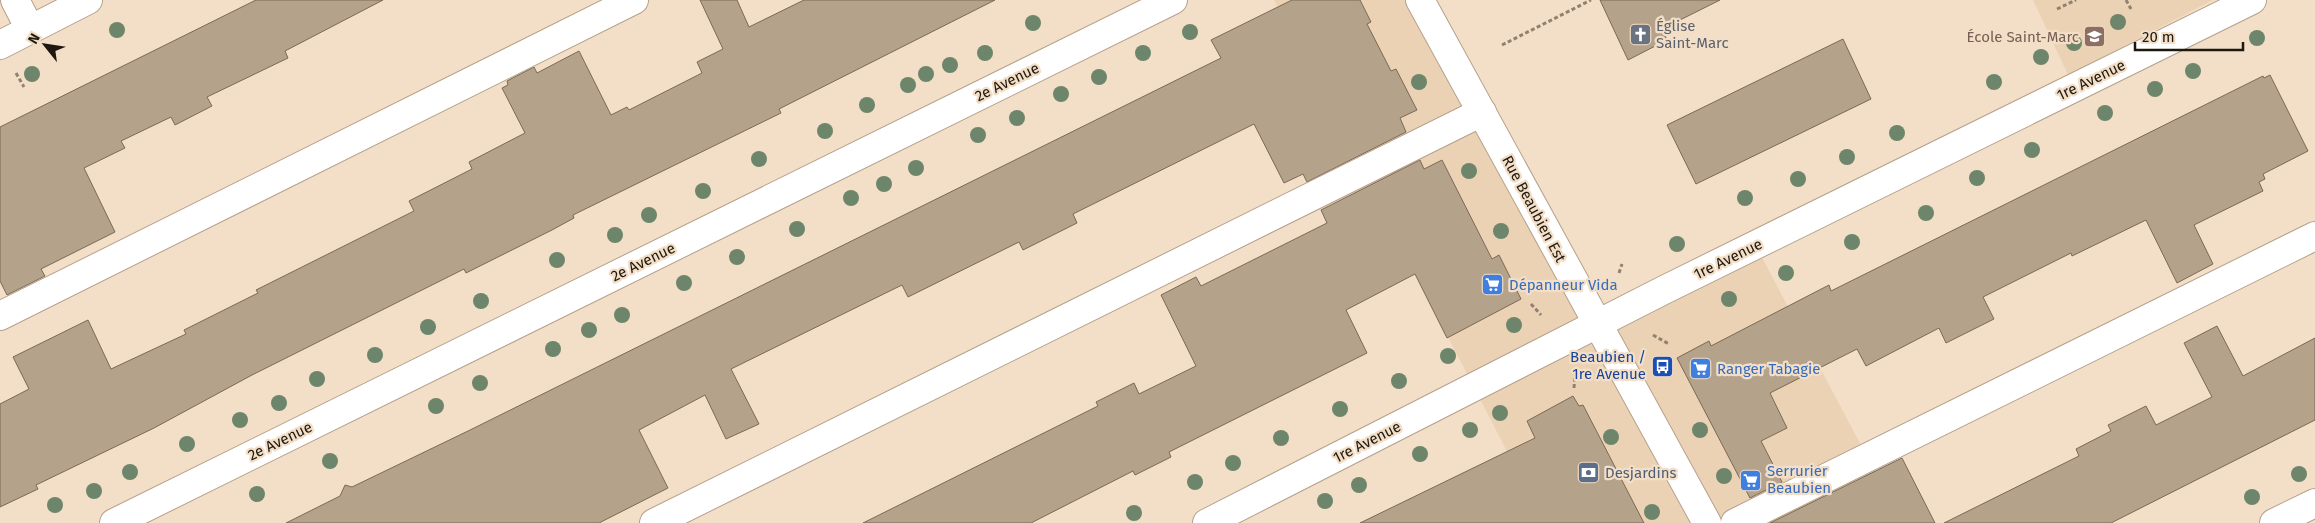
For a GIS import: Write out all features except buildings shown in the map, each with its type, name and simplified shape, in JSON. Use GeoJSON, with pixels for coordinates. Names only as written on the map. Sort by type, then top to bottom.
{"type":"FeatureCollection","features":[{"type":"Feature","properties":{"kind":"street"},"geometry":{"type":"LineString","coordinates":[[15,0],[30,29]]}},
{"type":"Feature","properties":{"kind":"street"},"geometry":{"type":"LineString","coordinates":[[7,57],[30,29],[88,0]]}},
{"type":"Feature","properties":{"kind":"street"},"geometry":{"type":"LineString","coordinates":[[0,316],[634,0]]}},
{"type":"Feature","properties":{"kind":"street","name":"2e Avenue"},"geometry":{"type":"LineString","coordinates":[[114,523],[1173,0]]}},
{"type":"Feature","properties":{"kind":"street","name":"Rue Beaubien Est"},"geometry":{"type":"LineString","coordinates":[[1420,0],[1707,523]]}},
{"type":"Feature","properties":{"kind":"street","name":"1re Avenue"},"geometry":{"type":"LineString","coordinates":[[1207,523],[1598,324],[2252,0]]}},
{"type":"Feature","properties":{"kind":"street"},"geometry":{"type":"LineString","coordinates":[[654,523],[1482,112]]}},
{"type":"Feature","properties":{"kind":"street"},"geometry":{"type":"LineString","coordinates":[[1735,523],[2315,236]]}},
{"type":"Feature","properties":{"kind":"street"},"geometry":{"type":"LineString","coordinates":[[2274,523],[2315,502]]}},
{"type":"Feature","properties":{"kind":"path"},"geometry":{"type":"LineString","coordinates":[[1502,45],[1591,0]]}},
{"type":"Feature","properties":{"kind":"path"},"geometry":{"type":"LineString","coordinates":[[2058,9],[2076,0]]}},
{"type":"Feature","properties":{"kind":"path"},"geometry":{"type":"LineString","coordinates":[[2126,0],[2131,9]]}},
{"type":"Feature","properties":{"kind":"path"},"geometry":{"type":"LineString","coordinates":[[7,57],[24,87]]}},
{"type":"Feature","properties":{"kind":"path"},"geometry":{"type":"LineString","coordinates":[[1620,273],[1622,264]]}},
{"type":"Feature","properties":{"kind":"path"},"geometry":{"type":"LineString","coordinates":[[1531,304],[1541,315]]}},
{"type":"Feature","properties":{"kind":"path"},"geometry":{"type":"LineString","coordinates":[[1653,335],[1669,344]]}},
{"type":"Feature","properties":{"kind":"path"},"geometry":{"type":"LineString","coordinates":[[1574,388],[1576,374]]}},
{"type":"Feature","properties":{"kind":"shaded area"},"geometry":{"type":"Polygon","coordinates":[[[1274,0],[1419,0],[1598,324],[1756,246],[1902,523],[1544,523],[1274,0]]]}},
{"type":"Feature","properties":{"kind":"shaded area","name":"École Saint-Marc"},"geometry":{"type":"Polygon","coordinates":[[[2033,0],[2213,0],[2068,75],[2033,0]]]}},
{"type":"Feature","properties":{"kind":"place","name":"Église Saint-Marc"},"geometry":{"type":"Point","coordinates":[1640,35]}},
{"type":"Feature","properties":{"kind":"place","name":"École Saint-Marc"},"geometry":{"type":"Point","coordinates":[2095,37]}},
{"type":"Feature","properties":{"kind":"place","name":"Dépanneur Vida"},"geometry":{"type":"Point","coordinates":[1493,285]}},
{"type":"Feature","properties":{"kind":"place","name":"Beaubien / 1re Avenue"},"geometry":{"type":"Point","coordinates":[1662,366]}},
{"type":"Feature","properties":{"kind":"place","name":"Ranger Tabagie"},"geometry":{"type":"Point","coordinates":[1701,369]}},
{"type":"Feature","properties":{"kind":"place","name":"Desjardins"},"geometry":{"type":"Point","coordinates":[1589,473]}},
{"type":"Feature","properties":{"kind":"place","name":"Serrurier Beaubien"},"geometry":{"type":"Point","coordinates":[1751,480]}}]}
